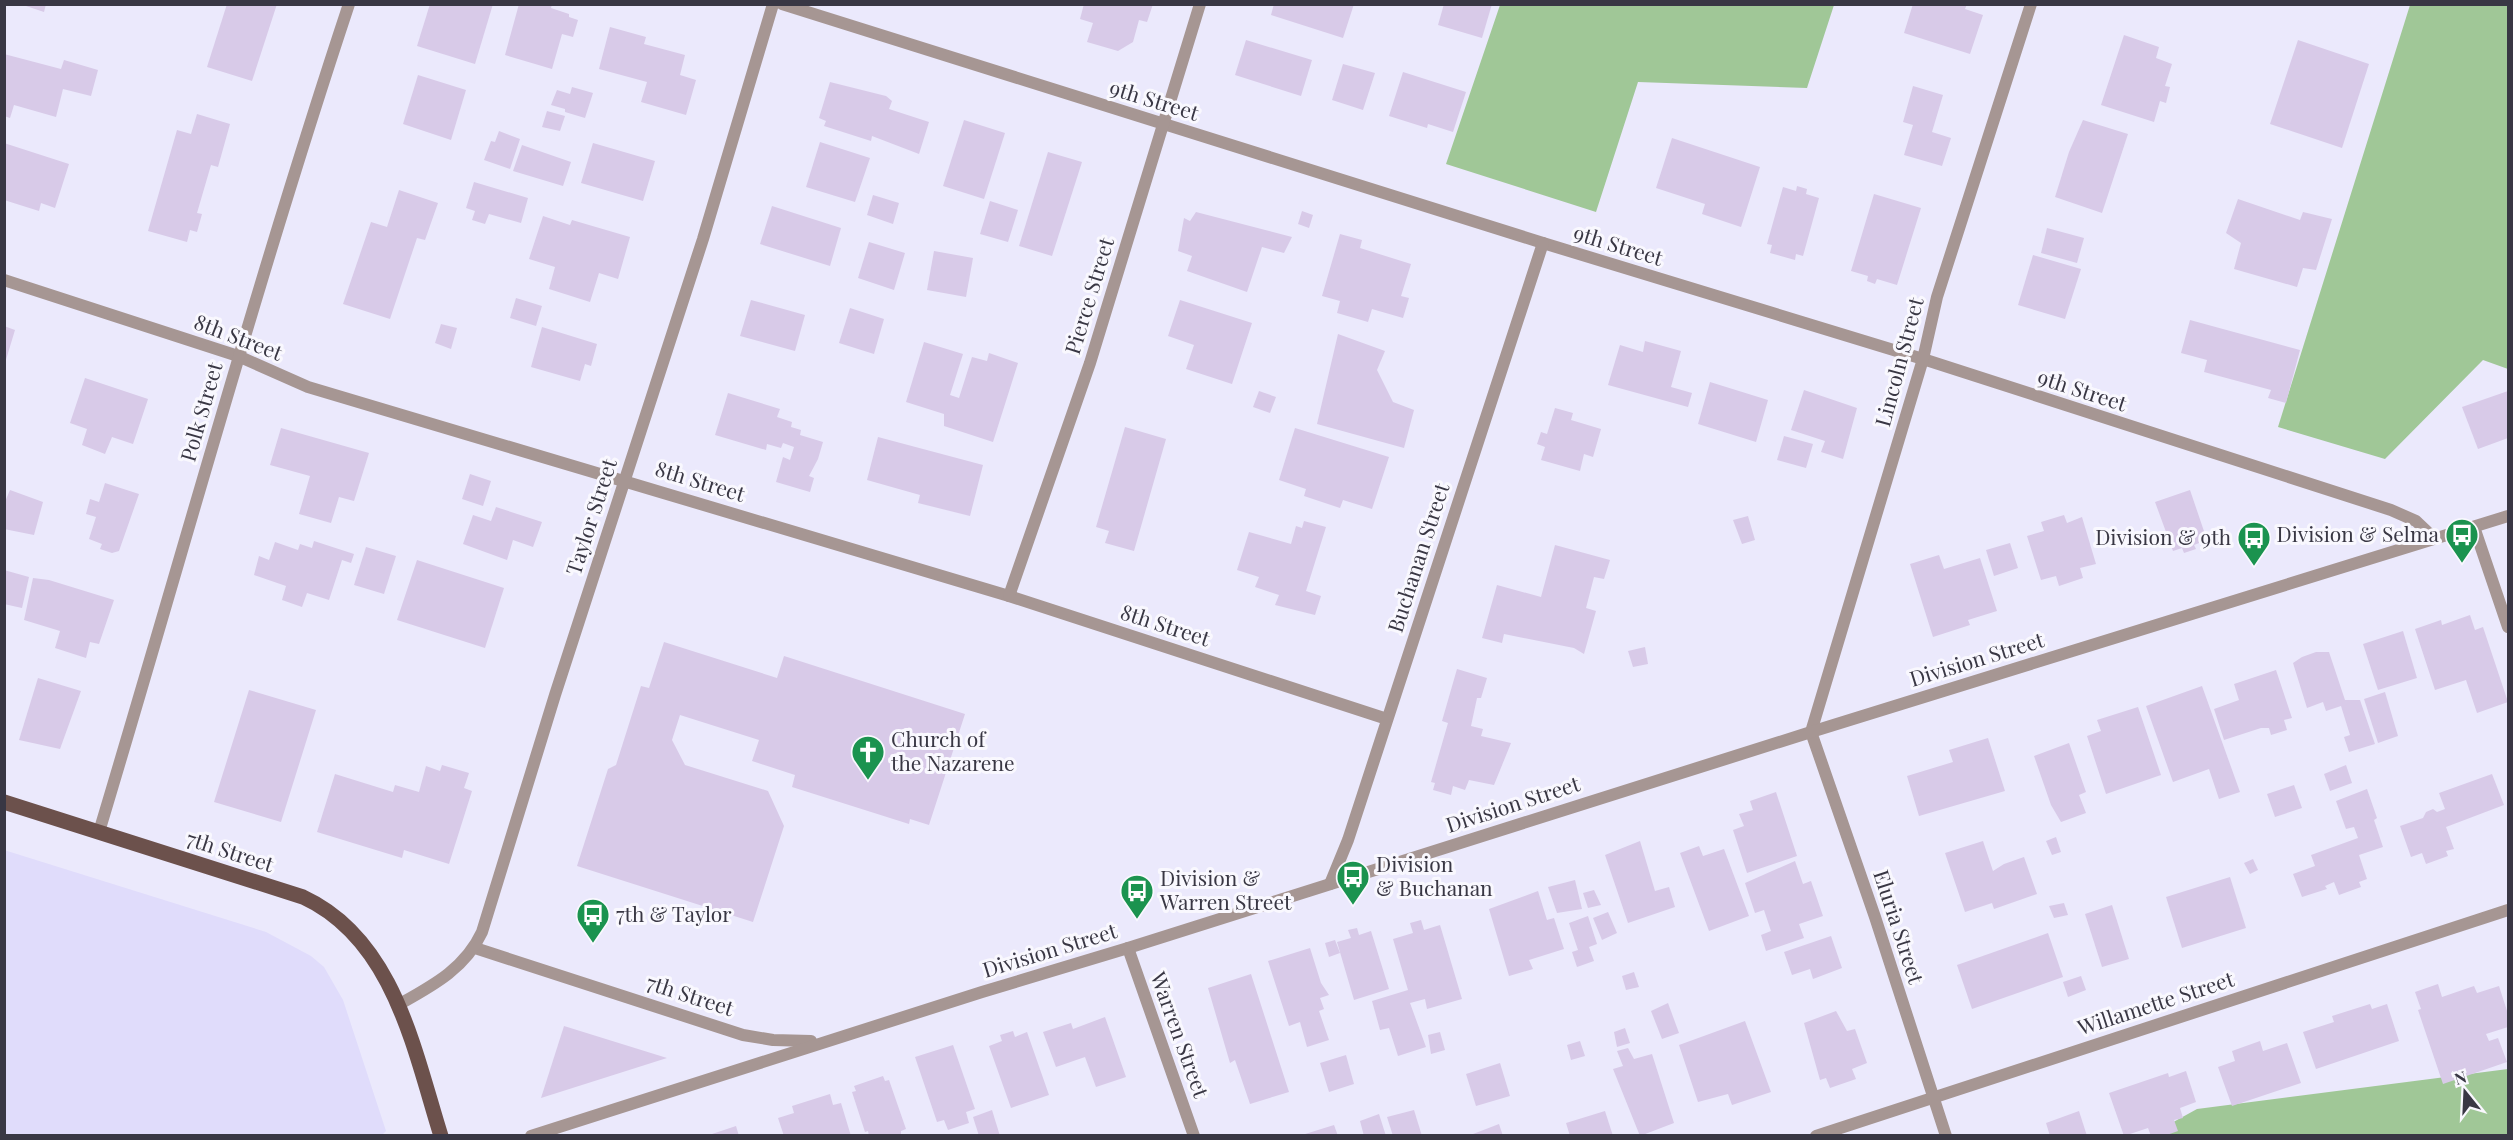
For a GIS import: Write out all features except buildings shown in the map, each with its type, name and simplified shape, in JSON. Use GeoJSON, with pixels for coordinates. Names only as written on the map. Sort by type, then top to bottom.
{"type":"FeatureCollection","features":[{"type":"Feature","properties":{"kind":"main road","name":"7th Street"},"geometry":{"type":"LineString","coordinates":[[4,802],[275,888],[318,904],[341,921],[360,940],[380,969],[398,1005],[441,1136]]}},
{"type":"Feature","properties":{"kind":"street","name":"Polk Street"},"geometry":{"type":"LineString","coordinates":[[99,832],[171,592],[238,356],[349,4]]}},
{"type":"Feature","properties":{"kind":"street","name":"Taylor Street"},"geometry":{"type":"LineString","coordinates":[[398,1005],[448,975],[475,948],[488,916],[555,695],[703,239],[773,4]]}},
{"type":"Feature","properties":{"kind":"street","name":"9th Street"},"geometry":{"type":"LineString","coordinates":[[782,4],[1543,243],[1923,359],[2391,510],[2416,521],[2435,539]]}},
{"type":"Feature","properties":{"kind":"street","name":"Pierce Street"},"geometry":{"type":"LineString","coordinates":[[1009,597],[1090,363],[1200,4]]}},
{"type":"Feature","properties":{"kind":"street","name":"Lincoln Street"},"geometry":{"type":"LineString","coordinates":[[1811,732],[1923,359],[1937,297],[2031,4]]}},
{"type":"Feature","properties":{"kind":"street","name":"Buchanan Street"},"geometry":{"type":"LineString","coordinates":[[1330,884],[1348,840],[1543,243]]}},
{"type":"Feature","properties":{"kind":"street","name":"8th Street"},"geometry":{"type":"LineString","coordinates":[[4,280],[238,356],[308,387],[625,480],[1009,597],[1387,719]]}},
{"type":"Feature","properties":{"kind":"street","name":"Division Street"},"geometry":{"type":"LineString","coordinates":[[531,1136],[1811,732],[2508,516]]}},
{"type":"Feature","properties":{"kind":"street"},"geometry":{"type":"LineString","coordinates":[[2474,527],[2508,627]]}},
{"type":"Feature","properties":{"kind":"street","name":"Eluria Street"},"geometry":{"type":"LineString","coordinates":[[1811,732],[1875,917],[1946,1136]]}},
{"type":"Feature","properties":{"kind":"street","name":"Willamette Street"},"geometry":{"type":"LineString","coordinates":[[1816,1136],[2508,910]]}},
{"type":"Feature","properties":{"kind":"street","name":"7th Street"},"geometry":{"type":"LineString","coordinates":[[475,948],[743,1035],[800,1042],[827,1041]]}},
{"type":"Feature","properties":{"kind":"street","name":"Warren Street"},"geometry":{"type":"LineString","coordinates":[[1128,948],[1194,1136]]}},
{"type":"Feature","properties":{"kind":"shaded area"},"geometry":{"type":"Polygon","coordinates":[[[4,850],[266,932],[311,956],[324,967],[343,1000],[386,1131],[381,1136],[5,1135],[4,850]]]}},
{"type":"Feature","properties":{"kind":"green space"},"geometry":{"type":"Polygon","coordinates":[[[1500,4],[1834,5],[1807,88],[1638,82],[1596,212],[1446,164],[1500,4]]]}},
{"type":"Feature","properties":{"kind":"green space"},"geometry":{"type":"Polygon","coordinates":[[[2410,5],[2508,5],[2508,369],[2483,360],[2385,459],[2278,427],[2410,5]]]}},
{"type":"Feature","properties":{"kind":"green space"},"geometry":{"type":"Polygon","coordinates":[[[2508,1069],[2508,1135],[2148,1136],[2197,1109],[2508,1069]]]}},
{"type":"Feature","properties":{"kind":"place","name":"Division & Selma"},"geometry":{"type":"Point","coordinates":[2462,564]}},
{"type":"Feature","properties":{"kind":"place","name":"Division & 9th"},"geometry":{"type":"Point","coordinates":[2254,567]}},
{"type":"Feature","properties":{"kind":"place","name":"Church of the Nazarene"},"geometry":{"type":"Point","coordinates":[868,781]}},
{"type":"Feature","properties":{"kind":"place","name":"Division & Buchanan"},"geometry":{"type":"Point","coordinates":[1353,906]}},
{"type":"Feature","properties":{"kind":"place","name":"Division & Warren Street"},"geometry":{"type":"Point","coordinates":[1137,920]}},
{"type":"Feature","properties":{"kind":"place","name":"7th & Taylor"},"geometry":{"type":"Point","coordinates":[593,944]}}]}
